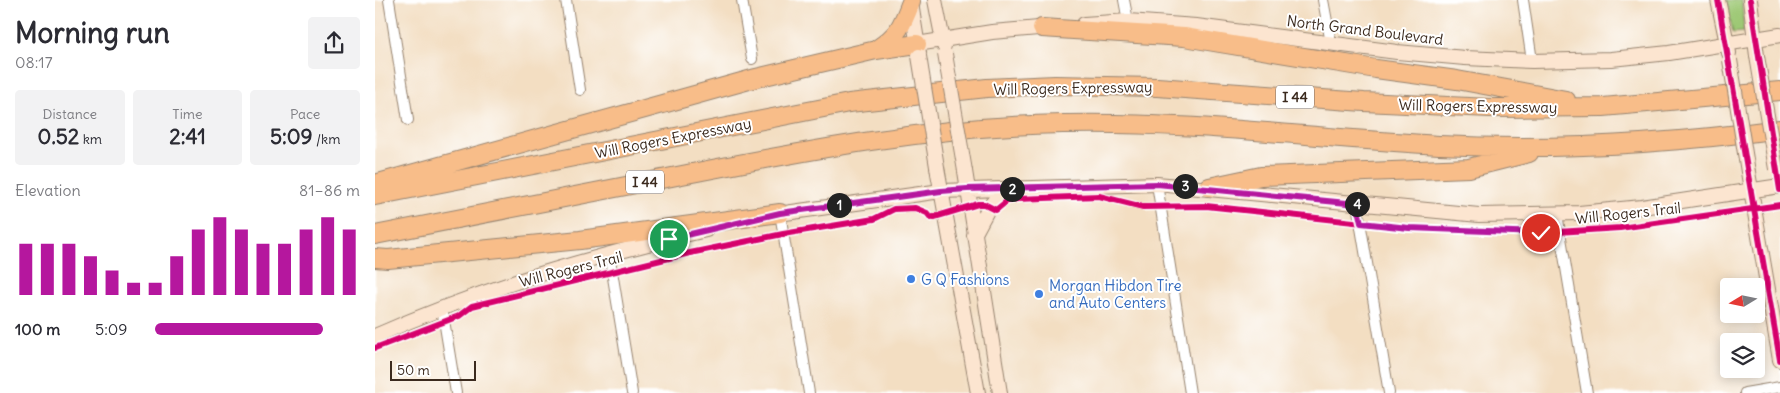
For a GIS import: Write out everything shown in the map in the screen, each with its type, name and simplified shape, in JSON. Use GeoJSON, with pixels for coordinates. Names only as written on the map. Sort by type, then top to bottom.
{"type":"FeatureCollection","features":[{"type":"Feature","properties":{"kind":"highway"},"geometry":{"type":"LineString","coordinates":[[877,50],[893,38],[899,30],[910,1]]}},
{"type":"Feature","properties":{"kind":"highway"},"geometry":{"type":"LineString","coordinates":[[1042,28],[1184,36],[1376,69],[1457,80],[1603,107]]}},
{"type":"Feature","properties":{"kind":"highway"},"geometry":{"type":"LineString","coordinates":[[375,184],[757,78],[877,50],[918,50]]}},
{"type":"Feature","properties":{"kind":"highway","name":"Will Rogers Expressway"},"geometry":{"type":"LineString","coordinates":[[375,196],[849,103],[987,88],[1157,86],[1433,106],[1603,107],[1780,91]]}},
{"type":"Feature","properties":{"kind":"highway","name":"I 44"},"geometry":{"type":"LineString","coordinates":[[375,235],[853,142],[994,126],[1156,124],[1443,145],[1559,146],[1687,140],[1780,129]]}},
{"type":"Feature","properties":{"kind":"highway"},"geometry":{"type":"LineString","coordinates":[[1209,188],[1261,176],[1469,168],[1559,146]]}},
{"type":"Feature","properties":{"kind":"highway"},"geometry":{"type":"LineString","coordinates":[[375,258],[388,259],[580,240],[780,213]]}},
{"type":"Feature","properties":{"kind":"main road"},"geometry":{"type":"LineString","coordinates":[[935,0],[965,171],[1000,393]]}},
{"type":"Feature","properties":{"kind":"main road"},"geometry":{"type":"LineString","coordinates":[[1718,0],[1730,60],[1780,360]]}},
{"type":"Feature","properties":{"kind":"main road"},"geometry":{"type":"LineString","coordinates":[[375,336],[442,308],[529,276],[609,253],[780,213],[941,191],[1157,184],[1479,215],[1557,214],[1642,207],[1780,188],[1757,56],[1750,0]]}},
{"type":"Feature","properties":{"kind":"main road"},"geometry":{"type":"LineString","coordinates":[[910,1],[941,191],[978,393]]}},
{"type":"Feature","properties":{"kind":"main road","name":"North Grand Boulevard"},"geometry":{"type":"LineString","coordinates":[[918,50],[943,39],[1128,21],[1196,26],[1331,44],[1465,58],[1532,60],[1611,59],[1780,35]]}},
{"type":"Feature","properties":{"kind":"main road"},"geometry":{"type":"LineString","coordinates":[[975,235],[989,206],[1005,189]]}},
{"type":"Feature","properties":{"kind":"street"},"geometry":{"type":"LineString","coordinates":[[389,0],[408,120]]}},
{"type":"Feature","properties":{"kind":"street"},"geometry":{"type":"LineString","coordinates":[[566,0],[580,90]]}},
{"type":"Feature","properties":{"kind":"street"},"geometry":{"type":"LineString","coordinates":[[742,0],[752,59]]}},
{"type":"Feature","properties":{"kind":"street"},"geometry":{"type":"LineString","coordinates":[[1124,0],[1128,21]]}},
{"type":"Feature","properties":{"kind":"street"},"geometry":{"type":"LineString","coordinates":[[1323,0],[1331,44]]}},
{"type":"Feature","properties":{"kind":"street"},"geometry":{"type":"LineString","coordinates":[[1523,0],[1532,60]]}},
{"type":"Feature","properties":{"kind":"street"},"geometry":{"type":"LineString","coordinates":[[1157,184],[1190,393]]}},
{"type":"Feature","properties":{"kind":"street"},"geometry":{"type":"LineString","coordinates":[[1357,204],[1389,393]]}},
{"type":"Feature","properties":{"kind":"street"},"geometry":{"type":"LineString","coordinates":[[780,213],[809,393]]}},
{"type":"Feature","properties":{"kind":"street"},"geometry":{"type":"LineString","coordinates":[[1557,214],[1587,393]]}},
{"type":"Feature","properties":{"kind":"street"},"geometry":{"type":"LineString","coordinates":[[609,253],[633,393]]}},
{"type":"Feature","properties":{"kind":"street"},"geometry":{"type":"LineString","coordinates":[[442,308],[455,393]]}},
{"type":"Feature","properties":{"kind":"street"},"geometry":{"type":"LineString","coordinates":[[1745,393],[1780,387]]}},
{"type":"Feature","properties":{"kind":"green space"},"geometry":{"type":"Polygon","coordinates":[[[1726,0],[1742,0],[1744,32],[1733,33],[1726,0]]]}},
{"type":"Feature","properties":{"kind":"cycle path"},"geometry":{"type":"LineString","coordinates":[[1718,0],[1780,360]]}},
{"type":"Feature","properties":{"kind":"cycle path"},"geometry":{"type":"LineString","coordinates":[[1750,0],[1780,190]]}},
{"type":"Feature","properties":{"kind":"cycle path","name":"Will Rogers Trail"},"geometry":{"type":"LineString","coordinates":[[375,348],[459,316],[472,306],[690,253],[783,234],[874,219],[894,209],[915,208],[927,213],[931,218],[978,204],[984,204],[996,210],[1007,201],[1017,199],[1099,196],[1143,207],[1206,206],[1409,228],[1542,233],[1620,228],[1780,205]]}},
{"type":"Feature","properties":{"kind":"place","name":"G Q Fashions"},"geometry":{"type":"Point","coordinates":[911,279]}},
{"type":"Feature","properties":{"kind":"place","name":"Morgan Hibdon Tire and Auto Centers"},"geometry":{"type":"Point","coordinates":[1039,294]}},
{"type":"Feature","properties":{"kind":"route"},"geometry":{"type":"LineString","coordinates":[[669,239],[780,213],[941,191],[1157,184],[1357,204],[1361,223],[1409,228],[1541,233]]}}]}
